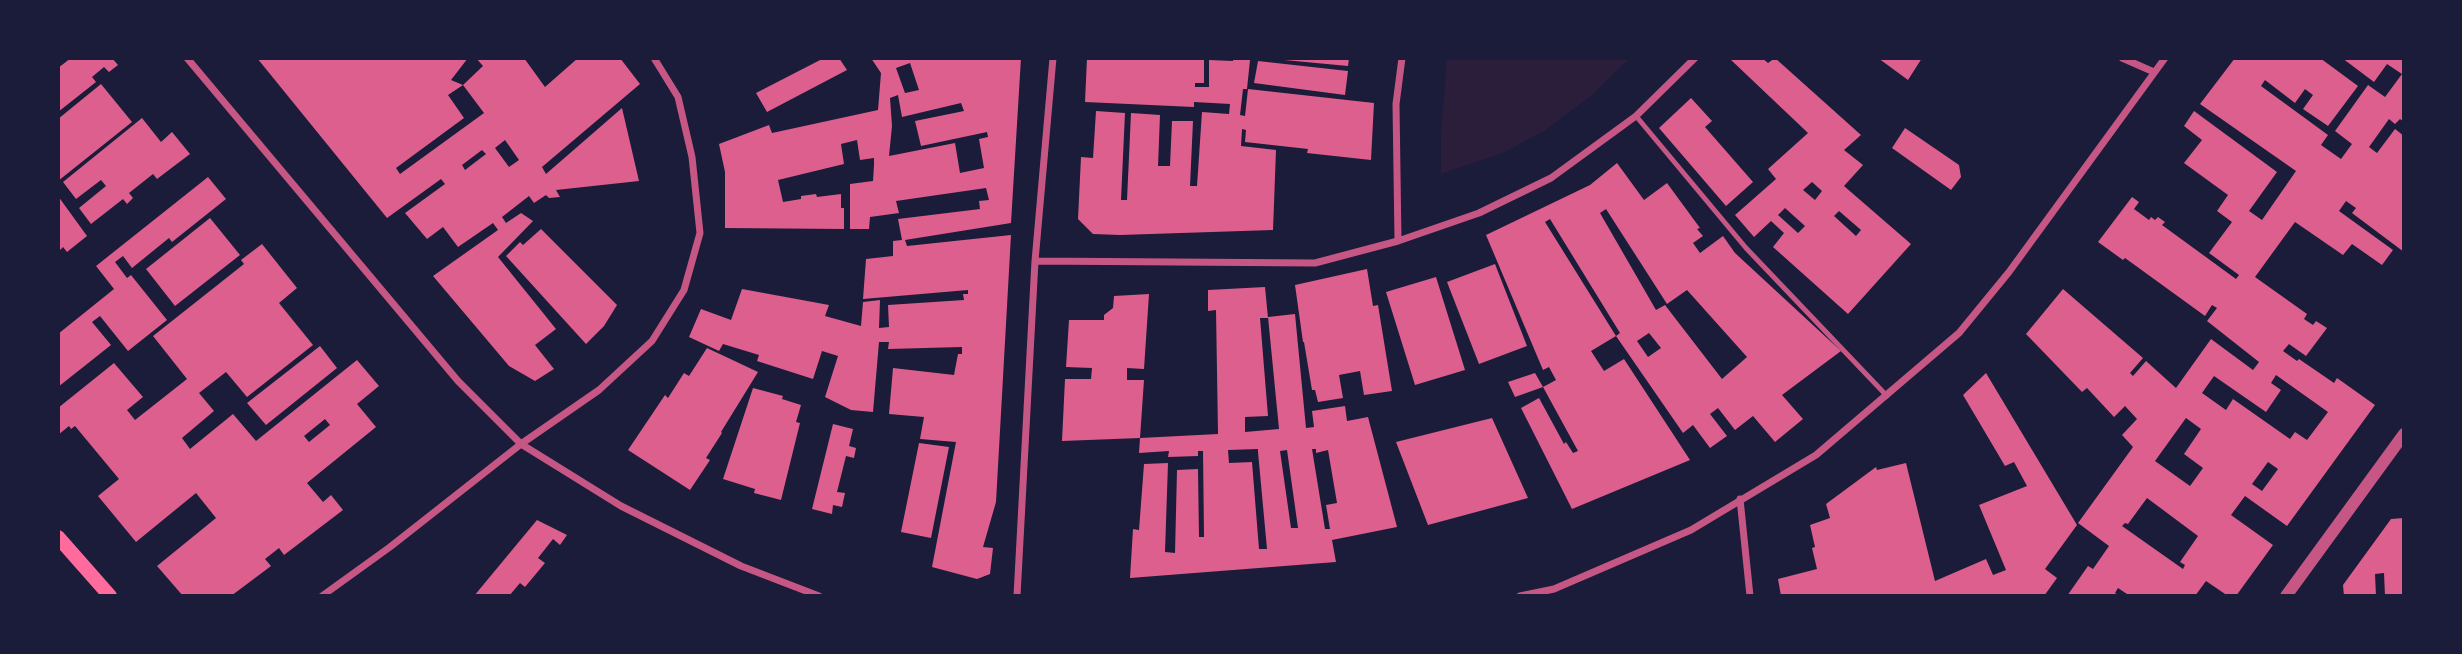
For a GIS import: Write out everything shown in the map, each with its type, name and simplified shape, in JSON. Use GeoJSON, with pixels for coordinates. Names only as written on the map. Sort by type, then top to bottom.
{"type":"FeatureCollection","features":[{"type":"Feature","properties":{"kind":"main road"},"geometry":{"type":"LineString","coordinates":[[58,537],[110,596]]}},
{"type":"Feature","properties":{"kind":"street"},"geometry":{"type":"LineString","coordinates":[[187,58],[457,381],[522,444],[621,506],[741,566],[819,596]]}},
{"type":"Feature","properties":{"kind":"street"},"geometry":{"type":"LineString","coordinates":[[322,596],[390,547],[522,444],[599,390],[652,341],[684,290],[700,233],[692,157],[678,97],[654,58]]}},
{"type":"Feature","properties":{"kind":"street"},"geometry":{"type":"LineString","coordinates":[[1017,596],[1035,261],[1053,58]]}},
{"type":"Feature","properties":{"kind":"street"},"geometry":{"type":"LineString","coordinates":[[1398,241],[1396,104],[1402,58]]}},
{"type":"Feature","properties":{"kind":"street"},"geometry":{"type":"LineString","coordinates":[[1035,261],[1315,263],[1398,241],[1479,214],[1551,178],[1636,116],[1695,58]]}},
{"type":"Feature","properties":{"kind":"street"},"geometry":{"type":"LineString","coordinates":[[2122,58],[2154,72]]}},
{"type":"Feature","properties":{"kind":"street"},"geometry":{"type":"LineString","coordinates":[[1520,596],[1554,589],[1691,530],[1816,455],[1887,396],[1959,333],[2009,272],[2165,58]]}},
{"type":"Feature","properties":{"kind":"street"},"geometry":{"type":"LineString","coordinates":[[2286,596],[2404,434]]}},
{"type":"Feature","properties":{"kind":"street"},"geometry":{"type":"LineString","coordinates":[[1740,499],[1750,596]]}},
{"type":"Feature","properties":{"kind":"lane"},"geometry":{"type":"LineString","coordinates":[[1636,116],[1746,248],[1887,396]]}},
{"type":"Feature","properties":{"kind":"shaded area"},"geometry":{"type":"Polygon","coordinates":[[[1447,58],[1630,58],[1593,94],[1544,131],[1503,153],[1441,174],[1441,131],[1447,58]]]}},
{"type":"Feature","properties":{"kind":"building"},"geometry":{"type":"Polygon","coordinates":[[[71,58],[112,58],[118,65],[109,72],[104,67],[92,77],[96,82],[58,112],[58,68],[71,58]]]}},
{"type":"Feature","properties":{"kind":"building"},"geometry":{"type":"Polygon","coordinates":[[[257,58],[468,58],[451,80],[463,85],[483,66],[476,58],[524,58],[545,87],[578,58],[620,58],[640,84],[542,167],[546,174],[622,108],[639,181],[556,190],[560,197],[549,198],[546,195],[534,203],[529,196],[502,217],[506,223],[521,213],[533,221],[498,257],[556,329],[535,345],[554,369],[535,381],[509,366],[433,276],[498,230],[493,223],[458,247],[443,227],[427,239],[405,213],[445,184],[441,179],[387,218],[257,58]],[[463,85],[448,95],[464,118],[396,168],[400,174],[484,113],[463,85]],[[505,140],[495,148],[509,167],[519,160],[505,140]],[[482,150],[462,165],[465,170],[486,154],[482,150]]]}},
{"type":"Feature","properties":{"kind":"building"},"geometry":{"type":"Polygon","coordinates":[[[824,58],[839,58],[847,70],[767,112],[756,93],[824,58]]]}},
{"type":"Feature","properties":{"kind":"building"},"geometry":{"type":"Polygon","coordinates":[[[871,58],[1021,58],[1011,223],[905,240],[907,246],[1011,235],[996,502],[983,547],[993,548],[990,574],[977,579],[932,567],[956,442],[920,439],[924,417],[889,414],[893,368],[954,375],[962,347],[888,349],[889,342],[879,342],[873,412],[851,410],[825,397],[838,356],[822,351],[813,379],[757,361],[759,355],[723,344],[719,351],[689,337],[701,309],[731,320],[742,289],[829,305],[825,316],[861,326],[863,302],[880,300],[879,328],[889,327],[888,305],[964,300],[963,294],[968,294],[968,290],[863,299],[866,259],[893,256],[893,241],[902,240],[898,219],[980,209],[979,201],[989,200],[986,188],[896,201],[899,213],[870,217],[869,229],[850,229],[850,184],[873,181],[874,158],[860,160],[857,140],[841,144],[844,164],[778,180],[783,202],[801,199],[801,196],[841,194],[844,229],[725,228],[725,172],[719,144],[769,125],[772,133],[878,110],[881,73],[871,58]],[[910,63],[896,68],[905,93],[919,90],[910,63]],[[898,95],[890,98],[892,126],[889,156],[955,143],[960,173],[984,168],[979,139],[988,137],[987,132],[921,146],[915,121],[964,111],[961,103],[902,117],[898,95]]]}},
{"type":"Feature","properties":{"kind":"building"},"geometry":{"type":"Polygon","coordinates":[[[1087,58],[1204,60],[1204,83],[1195,83],[1195,87],[1209,87],[1209,60],[1233,61],[1233,58],[1245,58],[1250,60],[1247,89],[1243,89],[1240,115],[1245,116],[1248,89],[1374,103],[1371,160],[1307,153],[1308,149],[1245,142],[1246,130],[1242,129],[1241,146],[1276,150],[1273,230],[1093,234],[1078,219],[1081,157],[1093,158],[1096,111],[1125,113],[1121,200],[1127,200],[1131,113],[1160,115],[1158,166],[1170,166],[1172,121],[1193,121],[1190,186],[1197,186],[1202,112],[1229,114],[1230,104],[1194,102],[1194,107],[1085,102],[1087,58]]]}},
{"type":"Feature","properties":{"kind":"building"},"geometry":{"type":"Polygon","coordinates":[[[1284,58],[1349,58],[1348,66],[1284,58]]]}},
{"type":"Feature","properties":{"kind":"building"},"geometry":{"type":"Polygon","coordinates":[[[1762,58],[1768,63],[1775,58],[1861,135],[1844,150],[1863,165],[1844,186],[1911,244],[1848,314],[1773,247],[1784,233],[1771,221],[1754,237],[1735,215],[1776,179],[1768,169],[1808,133],[1730,59],[1762,58]],[[1812,182],[1803,190],[1815,200],[1822,191],[1812,182]],[[1785,208],[1778,215],[1798,233],[1805,226],[1785,208]],[[1839,211],[1834,216],[1856,236],[1861,230],[1839,211]]]}},
{"type":"Feature","properties":{"kind":"building"},"geometry":{"type":"Polygon","coordinates":[[[1878,58],[1922,58],[1908,80],[1878,58]]]}},
{"type":"Feature","properties":{"kind":"building"},"geometry":{"type":"Polygon","coordinates":[[[2235,58],[2320,58],[2358,86],[2328,126],[2303,109],[2313,95],[2305,89],[2295,103],[2265,80],[2261,86],[2328,135],[2321,145],[2341,159],[2352,144],[2335,131],[2368,85],[2385,97],[2402,74],[2387,64],[2374,82],[2342,58],[2404,58],[2404,122],[2400,119],[2395,124],[2389,119],[2369,147],[2377,153],[2395,129],[2404,136],[2404,252],[2352,213],[2356,208],[2346,201],[2339,211],[2393,250],[2382,265],[2352,244],[2343,255],[2295,222],[2255,277],[2307,314],[2304,319],[2313,325],[2316,321],[2327,328],[2306,356],[2289,344],[2283,351],[2334,383],[2337,378],[2375,405],[2287,526],[2245,496],[2231,515],[2273,545],[2236,596],[2228,596],[2206,581],[2195,596],[2130,596],[2118,588],[2115,593],[2120,596],[2067,596],[2088,566],[2093,569],[2109,546],[2078,523],[2133,447],[2122,435],[2137,419],[2125,406],[2114,417],[2087,388],[2082,392],[2026,334],[2063,289],[2143,358],[2130,373],[2133,376],[2146,361],[2176,388],[2211,339],[2253,370],[2259,362],[2207,321],[2217,308],[2212,305],[2205,316],[2125,258],[2123,260],[2098,242],[2132,197],[2139,202],[2134,209],[2149,220],[2151,217],[2155,220],[2158,217],[2165,222],[2162,225],[2236,279],[2239,275],[2209,253],[2232,222],[2217,211],[2228,195],[2184,163],[2202,140],[2184,126],[2194,111],[2277,172],[2249,211],[2262,220],[2296,171],[2200,104],[2235,58]],[[2276,375],[2271,383],[2281,390],[2266,412],[2214,376],[2202,393],[2226,410],[2233,399],[2290,439],[2295,432],[2307,440],[2328,412],[2276,375]],[[2186,418],[2155,461],[2190,486],[2203,468],[2184,454],[2201,429],[2186,418]],[[2268,462],[2252,484],[2262,491],[2278,469],[2268,462]],[[2147,498],[2128,524],[2122,526],[2183,569],[2185,565],[2180,562],[2198,536],[2147,498]]]}},
{"type":"Feature","properties":{"kind":"building"},"geometry":{"type":"Polygon","coordinates":[[[1258,61],[1348,71],[1345,95],[1254,83],[1258,61]]]}},
{"type":"Feature","properties":{"kind":"building"},"geometry":{"type":"Polygon","coordinates":[[[101,84],[132,122],[58,181],[58,119],[101,84]]]}},
{"type":"Feature","properties":{"kind":"building"},"geometry":{"type":"Polygon","coordinates":[[[1691,98],[1712,121],[1705,127],[1753,182],[1726,206],[1659,128],[1691,98]]]}},
{"type":"Feature","properties":{"kind":"building"},"geometry":{"type":"Polygon","coordinates":[[[142,118],[161,142],[172,132],[190,154],[157,179],[153,174],[129,193],[133,198],[127,204],[123,199],[91,224],[79,208],[106,186],[101,180],[76,199],[63,182],[142,118]]]}},
{"type":"Feature","properties":{"kind":"building"},"geometry":{"type":"Polygon","coordinates":[[[1905,128],[1959,165],[1961,177],[1951,190],[1892,148],[1905,128]]]}},
{"type":"Feature","properties":{"kind":"building"},"geometry":{"type":"Polygon","coordinates":[[[1617,163],[1644,200],[1667,183],[1700,228],[1697,229],[1703,236],[1693,243],[1700,253],[1723,236],[1735,253],[1841,351],[1782,395],[1803,419],[1775,442],[1753,416],[1735,430],[1718,408],[1710,414],[1727,436],[1710,448],[1693,425],[1683,433],[1616,336],[1591,351],[1604,371],[1624,359],[1690,460],[1572,509],[1521,408],[1539,398],[1564,444],[1566,442],[1573,453],[1578,451],[1543,387],[1556,380],[1549,367],[1543,370],[1486,235],[1590,185],[1617,163]],[[1606,209],[1600,213],[1656,310],[1665,305],[1722,379],[1747,357],[1687,290],[1667,304],[1606,209]],[[1550,219],[1545,222],[1616,336],[1620,333],[1550,219]],[[1649,333],[1637,341],[1648,357],[1661,348],[1649,333]]]}},
{"type":"Feature","properties":{"kind":"building"},"geometry":{"type":"Polygon","coordinates":[[[208,177],[226,199],[172,242],[169,238],[132,268],[123,256],[115,262],[127,278],[131,275],[167,320],[128,351],[100,316],[92,322],[111,345],[58,387],[58,334],[114,289],[96,266],[208,177]]]}},
{"type":"Feature","properties":{"kind":"building"},"geometry":{"type":"Polygon","coordinates":[[[58,196],[87,236],[67,252],[63,247],[58,252],[58,196]]]}},
{"type":"Feature","properties":{"kind":"building"},"geometry":{"type":"Polygon","coordinates":[[[210,218],[240,255],[175,306],[146,269],[210,218]]]}},
{"type":"Feature","properties":{"kind":"building"},"geometry":{"type":"Polygon","coordinates":[[[541,229],[617,305],[604,326],[586,344],[506,256],[520,242],[523,245],[541,229]]]}},
{"type":"Feature","properties":{"kind":"building"},"geometry":{"type":"Polygon","coordinates":[[[262,244],[297,288],[279,303],[313,345],[247,397],[226,372],[199,393],[214,411],[182,438],[190,449],[233,414],[256,441],[357,360],[379,386],[357,404],[376,427],[307,483],[323,502],[331,495],[343,510],[284,555],[279,548],[265,559],[271,566],[231,596],[183,596],[157,566],[216,518],[196,493],[136,542],[98,496],[119,479],[75,426],[71,429],[69,426],[58,435],[58,408],[114,363],[143,397],[127,410],[135,420],[187,379],[153,336],[244,264],[241,260],[262,244]],[[325,419],[304,436],[309,442],[330,425],[325,419]]]}},
{"type":"Feature","properties":{"kind":"building"},"geometry":{"type":"Polygon","coordinates":[[[1495,264],[1527,346],[1479,364],[1447,282],[1495,264]]]}},
{"type":"Feature","properties":{"kind":"building"},"geometry":{"type":"Polygon","coordinates":[[[1367,269],[1373,306],[1378,305],[1392,391],[1364,395],[1360,371],[1339,375],[1343,398],[1318,402],[1315,390],[1312,390],[1295,285],[1367,269]]]}},
{"type":"Feature","properties":{"kind":"building"},"geometry":{"type":"Polygon","coordinates":[[[1436,277],[1465,370],[1415,385],[1386,292],[1436,277]]]}},
{"type":"Feature","properties":{"kind":"building"},"geometry":{"type":"Polygon","coordinates":[[[1265,287],[1268,318],[1260,318],[1268,416],[1245,417],[1245,432],[1279,429],[1268,317],[1295,314],[1306,428],[1314,427],[1312,411],[1345,406],[1347,421],[1368,417],[1397,527],[1332,540],[1336,562],[1130,578],[1133,529],[1139,530],[1144,464],[1168,463],[1165,552],[1175,553],[1177,470],[1198,469],[1199,537],[1204,537],[1203,451],[1198,451],[1198,456],[1168,457],[1169,451],[1139,453],[1140,438],[1218,434],[1216,310],[1208,311],[1208,290],[1265,287]],[[1258,449],[1228,450],[1229,463],[1252,462],[1259,549],[1267,549],[1258,449]],[[1312,449],[1325,529],[1330,529],[1326,505],[1337,503],[1328,450],[1316,453],[1316,449],[1312,449]],[[1287,450],[1280,451],[1291,528],[1298,528],[1287,450]]]}},
{"type":"Feature","properties":{"kind":"building"},"geometry":{"type":"Polygon","coordinates":[[[1149,294],[1144,369],[1127,368],[1127,380],[1144,380],[1140,438],[1062,441],[1065,379],[1091,379],[1092,368],[1066,367],[1069,320],[1104,320],[1104,315],[1113,308],[1114,296],[1149,294]]]}},
{"type":"Feature","properties":{"kind":"building"},"geometry":{"type":"Polygon","coordinates":[[[320,346],[337,368],[266,425],[247,403],[320,346]]]}},
{"type":"Feature","properties":{"kind":"building"},"geometry":{"type":"Polygon","coordinates":[[[707,348],[758,372],[706,458],[710,460],[690,490],[628,450],[665,395],[668,398],[684,373],[689,376],[707,348]]]}},
{"type":"Feature","properties":{"kind":"building"},"geometry":{"type":"Polygon","coordinates":[[[1535,373],[1543,387],[1515,397],[1508,382],[1535,373]]]}},
{"type":"Feature","properties":{"kind":"building"},"geometry":{"type":"Polygon","coordinates":[[[1986,373],[2077,525],[2045,569],[2057,578],[2044,596],[1781,596],[1778,579],[1817,569],[1810,525],[1830,518],[1826,504],[1876,467],[1877,470],[1906,463],[1935,581],[1986,559],[1993,575],[2006,570],[1979,505],[2027,486],[2014,462],[2005,466],[1963,395],[1986,373]]]}},
{"type":"Feature","properties":{"kind":"building"},"geometry":{"type":"Polygon","coordinates":[[[753,388],[783,396],[782,399],[801,405],[796,422],[800,423],[781,500],[754,493],[755,489],[723,479],[753,388]]]}},
{"type":"Feature","properties":{"kind":"building"},"geometry":{"type":"Polygon","coordinates":[[[1492,418],[1528,498],[1428,525],[1396,442],[1492,418]]]}},
{"type":"Feature","properties":{"kind":"building"},"geometry":{"type":"Polygon","coordinates":[[[833,424],[853,429],[849,446],[856,448],[854,458],[846,456],[837,492],[845,493],[842,507],[833,505],[832,514],[812,509],[833,424]]]}},
{"type":"Feature","properties":{"kind":"building"},"geometry":{"type":"Polygon","coordinates":[[[919,443],[949,447],[931,538],[901,532],[919,443]]]}},
{"type":"Feature","properties":{"kind":"building"},"geometry":{"type":"Polygon","coordinates":[[[2404,518],[2404,596],[2385,596],[2384,573],[2375,574],[2376,596],[2344,596],[2343,585],[2391,519],[2404,518]]]}},
{"type":"Feature","properties":{"kind":"building"},"geometry":{"type":"Polygon","coordinates":[[[537,520],[567,535],[560,545],[553,539],[538,558],[545,563],[525,587],[520,583],[509,596],[474,596],[537,520]]]}}]}
